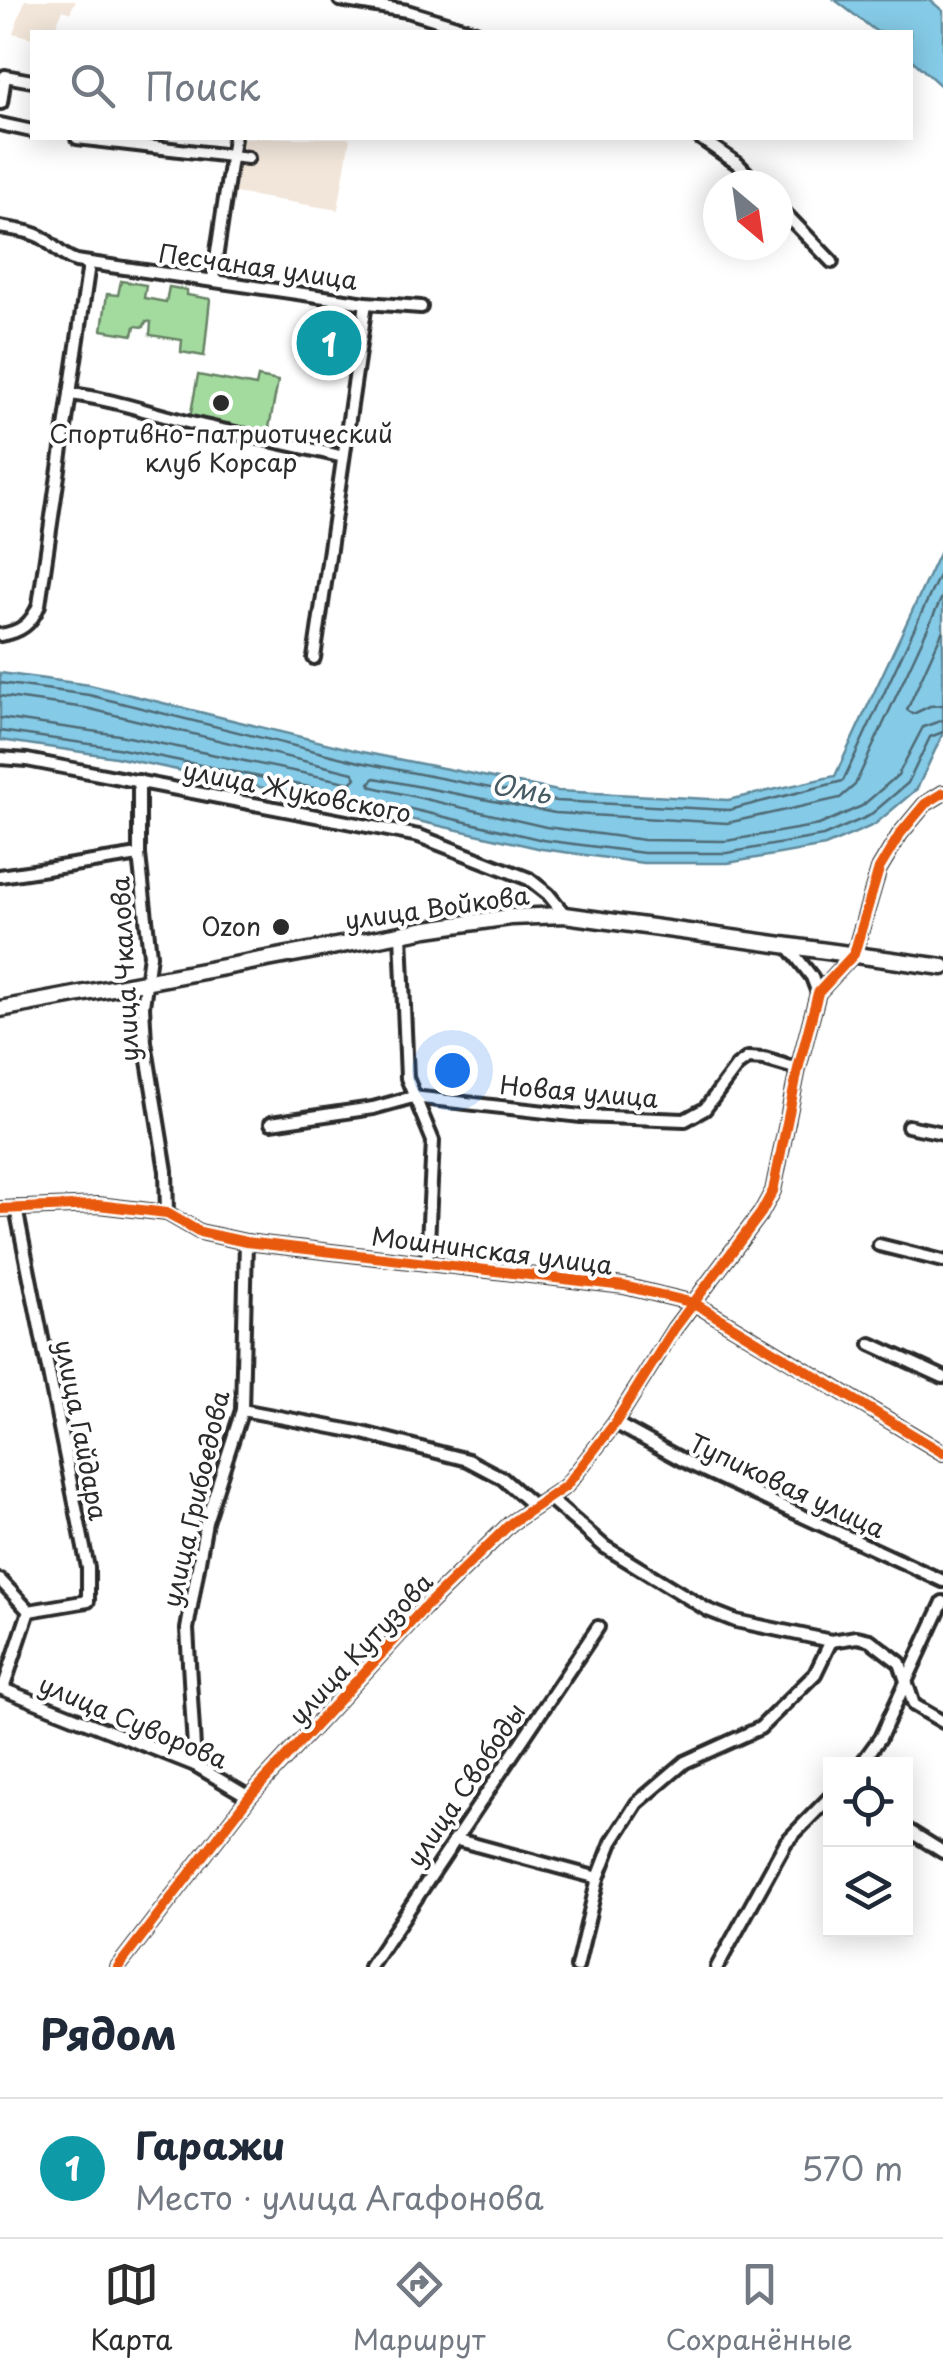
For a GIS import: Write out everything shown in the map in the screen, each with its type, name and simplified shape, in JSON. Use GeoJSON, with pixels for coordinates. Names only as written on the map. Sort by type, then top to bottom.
{"type":"FeatureCollection","features":[{"type":"Feature","properties":{"kind":"main road","name":"улица Войкова"},"geometry":{"type":"LineString","coordinates":[[0,1009],[510,917],[565,915],[943,967]]}},
{"type":"Feature","properties":{"kind":"street"},"geometry":{"type":"LineString","coordinates":[[340,0],[407,11],[469,30]]}},
{"type":"Feature","properties":{"kind":"street"},"geometry":{"type":"LineString","coordinates":[[0,104],[5,76],[30,81]]}},
{"type":"Feature","properties":{"kind":"street"},"geometry":{"type":"LineString","coordinates":[[0,124],[30,131]]}},
{"type":"Feature","properties":{"kind":"street"},"geometry":{"type":"LineString","coordinates":[[94,140],[248,158]]}},
{"type":"Feature","properties":{"kind":"street"},"geometry":{"type":"LineString","coordinates":[[213,278],[234,140]]}},
{"type":"Feature","properties":{"kind":"street"},"geometry":{"type":"LineString","coordinates":[[703,140],[744,170]]}},
{"type":"Feature","properties":{"kind":"street"},"geometry":{"type":"LineString","coordinates":[[793,222],[832,262]]}},
{"type":"Feature","properties":{"kind":"street","name":"Песчаная улица"},"geometry":{"type":"LineString","coordinates":[[0,226],[35,234],[58,254],[88,264],[213,278],[366,303],[421,307]]}},
{"type":"Feature","properties":{"kind":"street"},"geometry":{"type":"LineString","coordinates":[[0,634],[28,625],[39,605],[88,264]]}},
{"type":"Feature","properties":{"kind":"street"},"geometry":{"type":"LineString","coordinates":[[314,658],[366,303]]}},
{"type":"Feature","properties":{"kind":"street"},"geometry":{"type":"LineString","coordinates":[[70,394],[138,406],[190,422],[344,457]]}},
{"type":"Feature","properties":{"kind":"street","name":"улица Жуковского"},"geometry":{"type":"LineString","coordinates":[[0,758],[418,836],[529,879],[565,915]]}},
{"type":"Feature","properties":{"kind":"street","name":"улица Чкалова"},"geometry":{"type":"LineString","coordinates":[[139,782],[139,855],[150,955],[143,1006],[145,1042],[166,1171],[167,1212]]}},
{"type":"Feature","properties":{"kind":"street"},"geometry":{"type":"LineString","coordinates":[[854,954],[878,868],[900,834],[926,804],[943,792]]}},
{"type":"Feature","properties":{"kind":"street"},"geometry":{"type":"LineString","coordinates":[[0,876],[139,855]]}},
{"type":"Feature","properties":{"kind":"street"},"geometry":{"type":"LineString","coordinates":[[401,934],[407,1078],[433,1141],[427,1262]]}},
{"type":"Feature","properties":{"kind":"street"},"geometry":{"type":"LineString","coordinates":[[786,944],[812,977],[818,993]]}},
{"type":"Feature","properties":{"kind":"street","name":"улица Кутузова"},"geometry":{"type":"LineString","coordinates":[[118,1967],[249,1797],[424,1608],[511,1523],[550,1499],[580,1470],[615,1423],[674,1329],[773,1191],[818,993],[854,954]]}},
{"type":"Feature","properties":{"kind":"street","name":"Новая улица"},"geometry":{"type":"LineString","coordinates":[[270,1122],[373,1108],[413,1098],[581,1116],[684,1120],[705,1109],[737,1066],[748,1058],[798,1069]]}},
{"type":"Feature","properties":{"kind":"street"},"geometry":{"type":"LineString","coordinates":[[908,1126],[943,1134]]}},
{"type":"Feature","properties":{"kind":"street","name":"Мошнинская улица"},"geometry":{"type":"LineString","coordinates":[[0,1210],[98,1205],[167,1212],[200,1232],[246,1242],[624,1286],[694,1303],[943,1453]]}},
{"type":"Feature","properties":{"kind":"street","name":"улица Гайдара"},"geometry":{"type":"LineString","coordinates":[[16,1208],[88,1568],[88,1601],[29,1611]]}},
{"type":"Feature","properties":{"kind":"street","name":"улица Грибоедова"},"geometry":{"type":"LineString","coordinates":[[195,1765],[187,1629],[206,1522],[242,1410],[246,1242]]}},
{"type":"Feature","properties":{"kind":"street"},"geometry":{"type":"LineString","coordinates":[[879,1245],[943,1261]]}},
{"type":"Feature","properties":{"kind":"street"},"geometry":{"type":"LineString","coordinates":[[872,1344],[943,1377]]}},
{"type":"Feature","properties":{"kind":"street"},"geometry":{"type":"LineString","coordinates":[[242,1410],[363,1433],[468,1460],[502,1478],[534,1506]]}},
{"type":"Feature","properties":{"kind":"street","name":"Тупиковая улица"},"geometry":{"type":"LineString","coordinates":[[615,1423],[708,1472],[943,1581]]}},
{"type":"Feature","properties":{"kind":"street"},"geometry":{"type":"LineString","coordinates":[[550,1499],[605,1547],[708,1610],[736,1621],[830,1640],[870,1640],[893,1654],[907,1676],[914,1705],[943,1722]]}},
{"type":"Feature","properties":{"kind":"street"},"geometry":{"type":"LineString","coordinates":[[0,1580],[29,1611],[1,1688]]}},
{"type":"Feature","properties":{"kind":"street"},"geometry":{"type":"LineString","coordinates":[[866,1757],[880,1738],[943,1602]]}},
{"type":"Feature","properties":{"kind":"street","name":"улица Свободы"},"geometry":{"type":"LineString","coordinates":[[370,1967],[598,1627]]}},
{"type":"Feature","properties":{"kind":"street"},"geometry":{"type":"LineString","coordinates":[[576,1967],[598,1878],[612,1842],[637,1803],[684,1762],[760,1728],[814,1674],[830,1640]]}},
{"type":"Feature","properties":{"kind":"street","name":"улица Суворова"},"geometry":{"type":"LineString","coordinates":[[1,1688],[195,1765],[249,1797]]}},
{"type":"Feature","properties":{"kind":"street"},"geometry":{"type":"LineString","coordinates":[[717,1967],[786,1842],[823,1804]]}},
{"type":"Feature","properties":{"kind":"street"},"geometry":{"type":"LineString","coordinates":[[913,1833],[943,1852]]}},
{"type":"Feature","properties":{"kind":"street"},"geometry":{"type":"LineString","coordinates":[[454,1839],[598,1878]]}},
{"type":"Feature","properties":{"kind":"shaded area"},"geometry":{"type":"Polygon","coordinates":[[[25,0],[76,0],[70,13],[63,10],[54,30],[30,30],[30,37],[13,33],[25,0]]]}},
{"type":"Feature","properties":{"kind":"shaded area"},"geometry":{"type":"Polygon","coordinates":[[[238,140],[350,140],[338,210],[229,192],[238,140]]]}},
{"type":"Feature","properties":{"kind":"green space"},"geometry":{"type":"Polygon","coordinates":[[[121,281],[146,285],[144,298],[166,302],[169,287],[210,299],[204,356],[181,352],[182,340],[150,335],[151,322],[146,321],[144,327],[135,326],[133,335],[102,330],[107,294],[118,295],[121,281]]]}},
{"type":"Feature","properties":{"kind":"green space"},"geometry":{"type":"Polygon","coordinates":[[[198,375],[256,386],[258,377],[278,381],[268,433],[190,418],[198,375]]]}},
{"type":"Feature","properties":{"kind":"water"},"geometry":{"type":"Polygon","coordinates":[[[835,0],[930,0],[943,11],[943,88],[913,61],[913,30],[874,30],[835,0]]]}},
{"type":"Feature","properties":{"kind":"water","name":"Омь"},"geometry":{"type":"Polygon","coordinates":[[[943,545],[943,733],[917,789],[874,825],[825,846],[728,863],[643,863],[542,849],[115,757],[0,740],[0,673],[90,685],[362,752],[558,791],[728,800],[835,776],[943,545]]]}},
{"type":"Feature","properties":{"kind":"cycle path"},"geometry":{"type":"LineString","coordinates":[[118,1967],[249,1797],[424,1608],[511,1523],[566,1486],[615,1423],[674,1329],[761,1213],[773,1191],[818,993],[854,954],[879,869],[900,834],[925,804],[943,793]]}},
{"type":"Feature","properties":{"kind":"cycle path"},"geometry":{"type":"LineString","coordinates":[[0,1209],[98,1205],[167,1213],[200,1232],[246,1242],[624,1286],[694,1303],[943,1453]]}},
{"type":"Feature","properties":{"kind":"place","name":"Гаражи"},"geometry":{"type":"Point","coordinates":[329,343]}},
{"type":"Feature","properties":{"kind":"place","name":"Спортивно-патриотический клуб Корсар"},"geometry":{"type":"Point","coordinates":[221,403]}},
{"type":"Feature","properties":{"kind":"place","name":"Ozon"},"geometry":{"type":"Point","coordinates":[281,927]}}]}
